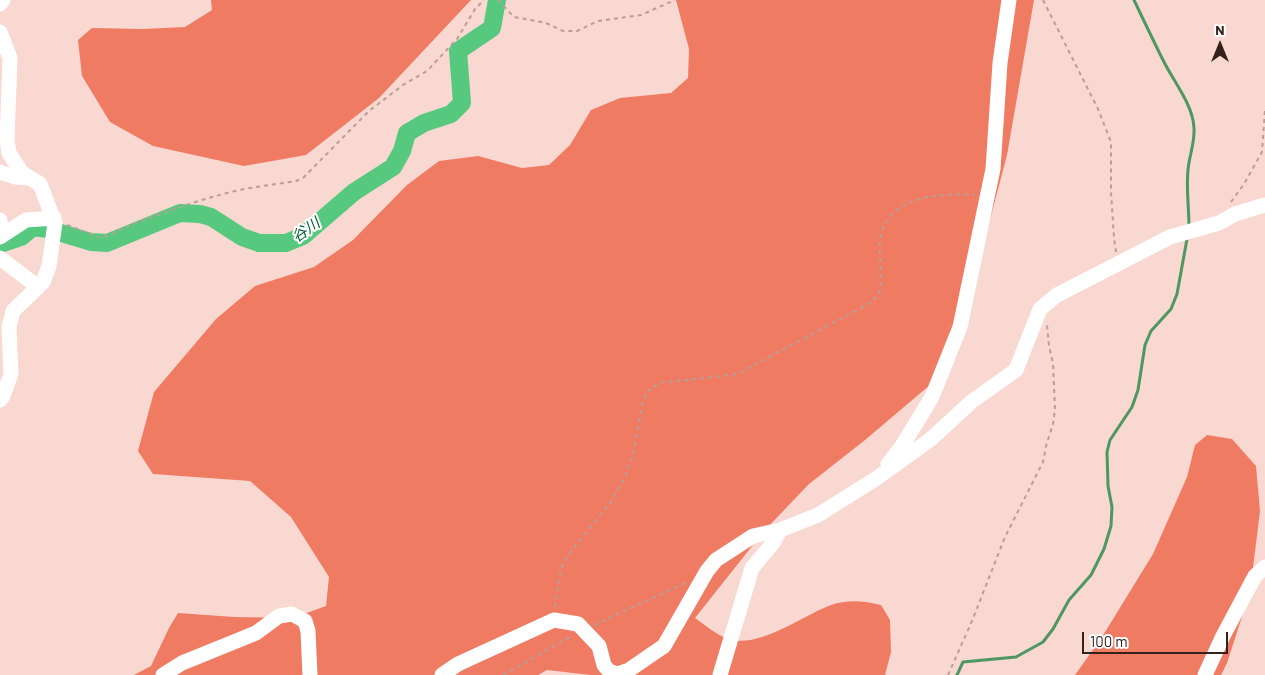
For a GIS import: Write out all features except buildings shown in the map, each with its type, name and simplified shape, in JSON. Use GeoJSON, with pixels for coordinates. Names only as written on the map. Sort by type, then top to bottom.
{"type":"FeatureCollection","features":[{"type":"Feature","properties":{"kind":"street"},"geometry":{"type":"LineString","coordinates":[[0,4],[2,0]]}},
{"type":"Feature","properties":{"kind":"street"},"geometry":{"type":"LineString","coordinates":[[881,476],[932,397],[960,327],[993,169],[1000,63],[1010,0]]}},
{"type":"Feature","properties":{"kind":"street"},"geometry":{"type":"LineString","coordinates":[[0,32],[10,58],[7,140],[10,153],[22,173],[40,184],[54,224],[49,266],[43,282],[13,312],[9,327],[11,374],[0,400]]}},
{"type":"Feature","properties":{"kind":"street"},"geometry":{"type":"LineString","coordinates":[[0,172],[15,178],[30,178]]}},
{"type":"Feature","properties":{"kind":"street"},"geometry":{"type":"LineString","coordinates":[[442,675],[458,664],[554,620],[578,624],[599,646],[604,665],[609,671],[617,674],[628,670],[664,646],[707,571],[716,560],[753,536],[780,530],[818,515],[881,476],[930,439],[971,402],[1016,370],[1040,309],[1046,303],[1057,295],[1170,237],[1219,223],[1235,214],[1265,205]]}},
{"type":"Feature","properties":{"kind":"street"},"geometry":{"type":"LineString","coordinates":[[0,220],[1,236],[26,220],[54,224]]}},
{"type":"Feature","properties":{"kind":"street"},"geometry":{"type":"LineString","coordinates":[[0,258],[38,287]]}},
{"type":"Feature","properties":{"kind":"street"},"geometry":{"type":"LineString","coordinates":[[720,675],[752,568],[773,543],[780,530]]}},
{"type":"Feature","properties":{"kind":"street"},"geometry":{"type":"LineString","coordinates":[[1205,675],[1223,636],[1255,576],[1265,567]]}},
{"type":"Feature","properties":{"kind":"street"},"geometry":{"type":"LineString","coordinates":[[163,675],[182,663],[256,633],[279,616],[292,614],[305,621],[308,631],[310,675]]}},
{"type":"Feature","properties":{"kind":"path"},"geometry":{"type":"LineString","coordinates":[[54,224],[73,227],[101,238],[138,221],[220,195],[296,181],[303,178],[369,111],[402,85],[427,70],[457,39],[475,9],[484,0]]}},
{"type":"Feature","properties":{"kind":"path"},"geometry":{"type":"LineString","coordinates":[[498,0],[514,18],[546,23],[562,31],[577,31],[598,21],[641,15],[675,0]]}},
{"type":"Feature","properties":{"kind":"path"},"geometry":{"type":"LineString","coordinates":[[1043,0],[1098,109],[1111,142],[1113,229],[1118,264]]}},
{"type":"Feature","properties":{"kind":"path"},"geometry":{"type":"LineString","coordinates":[[1228,206],[1244,184],[1262,152],[1265,108]]}},
{"type":"Feature","properties":{"kind":"path"},"geometry":{"type":"LineString","coordinates":[[554,620],[561,568],[572,550],[611,502],[625,478],[635,445],[643,401],[648,391],[658,383],[731,375],[741,372],[872,302],[880,292],[880,241],[885,224],[894,212],[911,201],[924,197],[955,194],[988,196]]}},
{"type":"Feature","properties":{"kind":"path"},"geometry":{"type":"LineString","coordinates":[[948,675],[972,621],[1005,537],[1041,469],[1046,446],[1054,424],[1054,385],[1046,303]]}},
{"type":"Feature","properties":{"kind":"path"},"geometry":{"type":"LineString","coordinates":[[503,675],[584,630],[690,580]]}},
{"type":"Feature","properties":{"kind":"shaded area"},"geometry":{"type":"Polygon","coordinates":[[[211,0],[471,0],[379,98],[306,155],[244,166],[153,146],[110,122],[82,76],[78,40],[92,28],[142,29],[185,27],[212,10],[211,0]]]}},
{"type":"Feature","properties":{"kind":"shaded area"},"geometry":{"type":"Polygon","coordinates":[[[676,0],[1034,0],[1007,155],[976,273],[937,379],[809,484],[764,531],[695,618],[724,637],[740,641],[767,636],[837,603],[856,601],[881,605],[890,620],[891,652],[885,675],[591,675],[547,670],[538,675],[134,675],[151,666],[178,613],[234,617],[293,618],[326,606],[329,577],[291,517],[250,481],[153,474],[138,451],[154,392],[216,319],[255,286],[314,267],[353,240],[407,185],[439,161],[478,156],[522,168],[549,165],[570,145],[591,110],[620,98],[671,93],[688,78],[689,49],[676,0]]]}},
{"type":"Feature","properties":{"kind":"shaded area"},"geometry":{"type":"Polygon","coordinates":[[[1207,435],[1232,439],[1256,466],[1260,511],[1250,592],[1227,663],[1221,675],[1075,675],[1102,637],[1153,554],[1187,477],[1195,445],[1207,435]]]}},
{"type":"Feature","properties":{"kind":"waterway","name":"谷川"},"geometry":{"type":"LineString","coordinates":[[0,244],[21,237],[33,227],[48,229],[91,242],[107,243],[180,213],[200,214],[211,217],[242,237],[259,243],[286,243],[303,236],[354,192],[393,167],[402,151],[407,133],[424,123],[451,114],[462,103],[458,51],[492,28],[497,0]]}},
{"type":"Feature","properties":{"kind":"waterway"},"geometry":{"type":"LineString","coordinates":[[1134,0],[1164,62],[1187,102],[1193,119],[1194,139],[1187,177],[1189,227]]}},
{"type":"Feature","properties":{"kind":"waterway"},"geometry":{"type":"LineString","coordinates":[[957,675],[963,662],[1016,657],[1043,642],[1053,629],[1069,600],[1091,575],[1104,549],[1111,526],[1112,507],[1108,486],[1107,452],[1110,440],[1132,407],[1138,390],[1145,345],[1151,331],[1171,309],[1177,294],[1187,239]]}}]}
